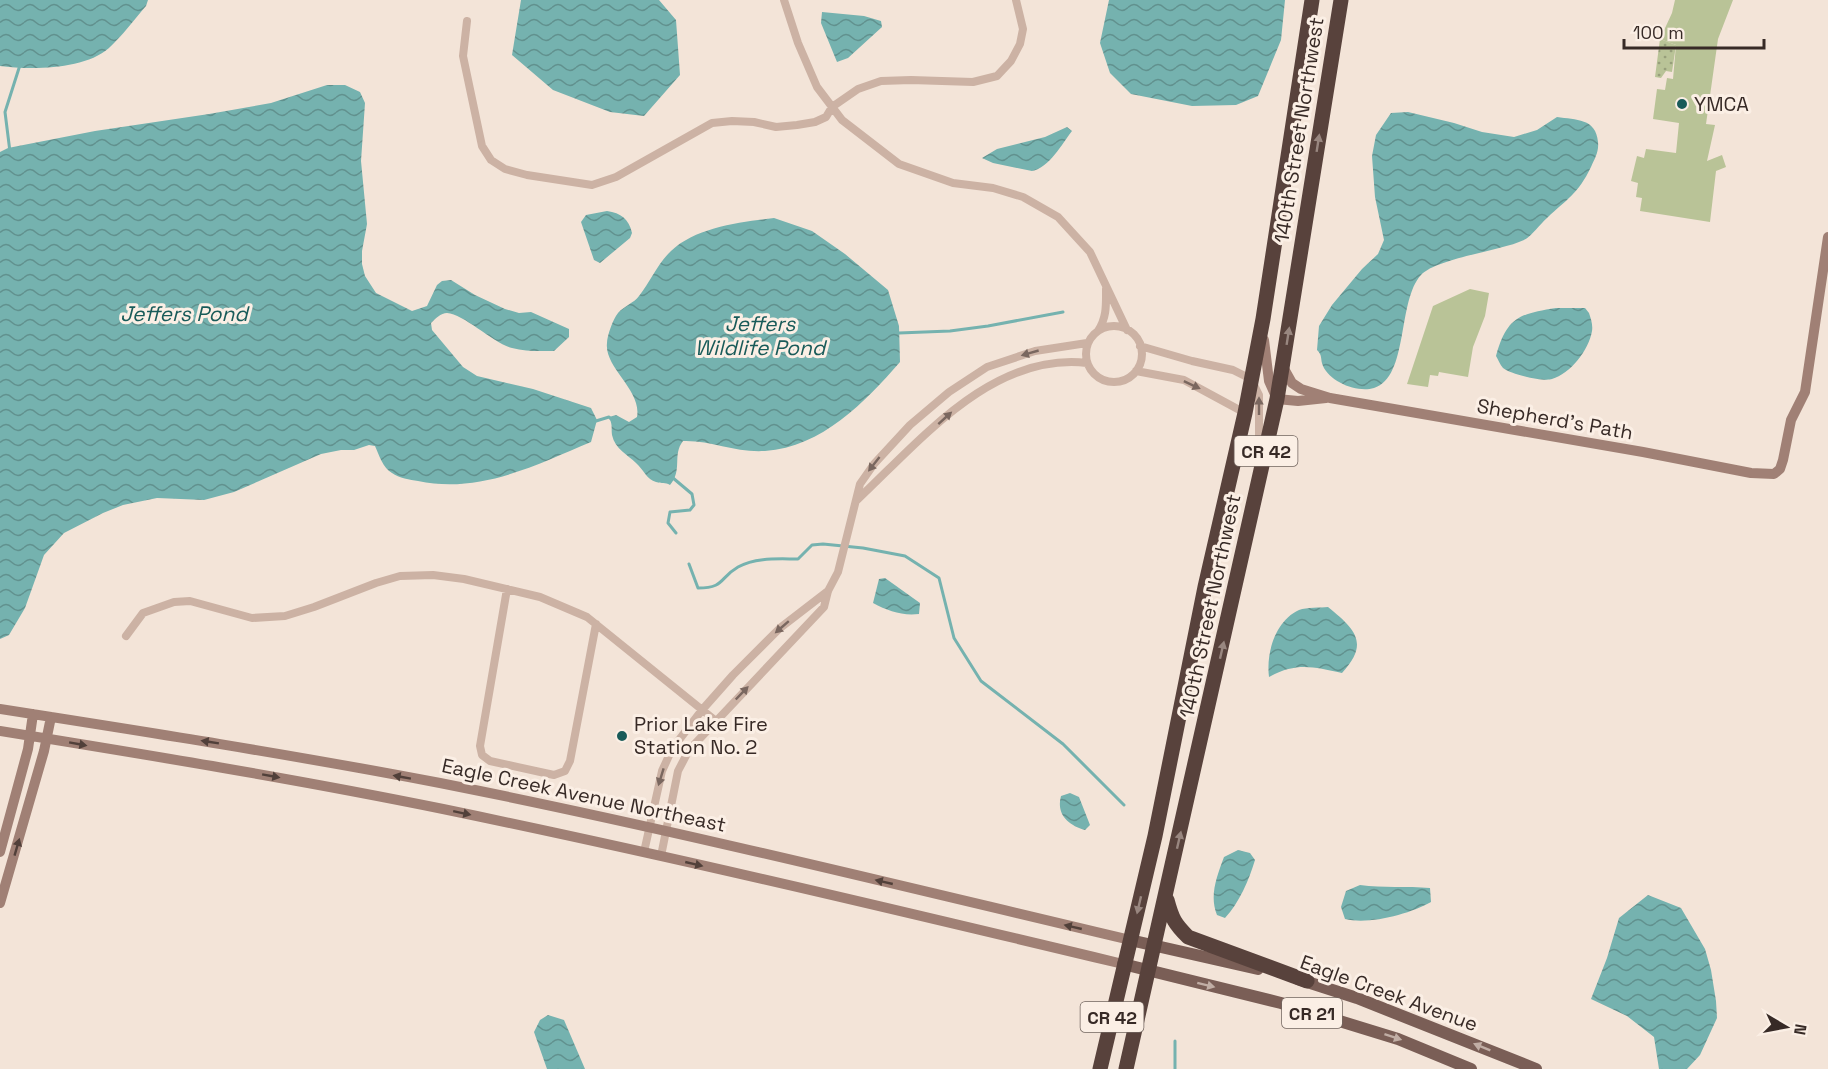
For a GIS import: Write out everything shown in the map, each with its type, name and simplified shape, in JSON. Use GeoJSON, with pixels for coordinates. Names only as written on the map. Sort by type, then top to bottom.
{"type":"FeatureCollection","features":[{"type":"Feature","properties":{"kind":"highway","name":"140th Street Northwest"},"geometry":{"type":"LineString","coordinates":[[1124,964],[1155,836],[1205,587],[1245,413],[1263,319],[1312,0]]}},
{"type":"Feature","properties":{"kind":"highway","name":"140th Street Northwest"},"geometry":{"type":"LineString","coordinates":[[1149,970],[1277,399],[1341,0]]}},
{"type":"Feature","properties":{"kind":"highway"},"geometry":{"type":"LineString","coordinates":[[1166,897],[1177,928],[1188,937],[1307,981]]}},
{"type":"Feature","properties":{"kind":"highway","name":"CR 42"},"geometry":{"type":"LineString","coordinates":[[1100,1069],[1124,964]]}},
{"type":"Feature","properties":{"kind":"highway","name":"CR 42"},"geometry":{"type":"LineString","coordinates":[[1126,1069],[1149,970]]}},
{"type":"Feature","properties":{"kind":"main road","name":"Shepherd's Path"},"geometry":{"type":"LineString","coordinates":[[1282,367],[1292,384],[1330,398],[1751,473],[1774,474],[1780,469],[1784,460],[1791,420],[1805,392],[1828,237]]}},
{"type":"Feature","properties":{"kind":"main road"},"geometry":{"type":"LineString","coordinates":[[1263,319],[1267,373],[1277,399]]}},
{"type":"Feature","properties":{"kind":"main road","name":"Shepherd's Path"},"geometry":{"type":"LineString","coordinates":[[1277,399],[1298,401],[1330,398]]}},
{"type":"Feature","properties":{"kind":"main road","name":"Eagle Creek Avenue Northeast"},"geometry":{"type":"LineString","coordinates":[[0,709],[210,742],[439,783],[665,831],[1155,946]]}},
{"type":"Feature","properties":{"kind":"main road"},"geometry":{"type":"LineString","coordinates":[[0,852],[28,749],[33,714]]}},
{"type":"Feature","properties":{"kind":"main road"},"geometry":{"type":"LineString","coordinates":[[0,903],[51,717]]}},
{"type":"Feature","properties":{"kind":"main road","name":"CR 21"},"geometry":{"type":"LineString","coordinates":[[0,731],[292,780],[441,809],[644,852],[1149,970]]}},
{"type":"Feature","properties":{"kind":"main road","name":"Eagle Creek Avenue"},"geometry":{"type":"LineString","coordinates":[[1155,946],[1307,981],[1357,998],[1536,1069]]}},
{"type":"Feature","properties":{"kind":"main road","name":"Eagle Creek Avenue"},"geometry":{"type":"LineString","coordinates":[[1149,970],[1281,1003],[1387,1035],[1471,1069]]}},
{"type":"Feature","properties":{"kind":"street"},"geometry":{"type":"LineString","coordinates":[[784,0],[798,43],[817,87],[842,120],[899,164],[953,183],[993,188],[1023,197],[1058,217],[1090,252],[1127,330]]}},
{"type":"Feature","properties":{"kind":"street"},"geometry":{"type":"LineString","coordinates":[[467,21],[463,56],[482,146],[491,160],[505,169],[527,175],[592,185],[616,177],[712,123],[732,121],[754,122],[776,127],[797,126],[826,117],[832,107],[858,89],[881,81],[973,82],[997,76],[1011,61],[1020,44],[1023,29],[1016,0]]}},
{"type":"Feature","properties":{"kind":"street"},"geometry":{"type":"LineString","coordinates":[[661,856],[678,771],[689,750],[824,608],[828,591],[838,572],[860,484],[874,464],[909,425],[949,392],[987,367],[1035,351],[1087,343],[1104,323],[1107,311],[1106,284]]}},
{"type":"Feature","properties":{"kind":"street"},"geometry":{"type":"LineString","coordinates":[[1087,343],[1087,363],[1097,377],[1113,382],[1122,381],[1136,371],[1140,363],[1140,346],[1135,336],[1117,327],[1107,327],[1098,331]]}},
{"type":"Feature","properties":{"kind":"street"},"geometry":{"type":"LineString","coordinates":[[1140,346],[1233,370],[1251,379],[1259,395],[1260,477]]}},
{"type":"Feature","properties":{"kind":"street"},"geometry":{"type":"LineString","coordinates":[[857,501],[884,472],[962,403],[995,382],[1042,364],[1070,361],[1087,363]]}},
{"type":"Feature","properties":{"kind":"street"},"geometry":{"type":"LineString","coordinates":[[1136,371],[1184,380],[1245,413]]}},
{"type":"Feature","properties":{"kind":"street"},"geometry":{"type":"LineString","coordinates":[[126,636],[143,613],[174,602],[190,601],[252,618],[285,616],[399,576],[433,575],[464,579],[540,597],[587,617],[716,721]]}},
{"type":"Feature","properties":{"kind":"street"},"geometry":{"type":"LineString","coordinates":[[507,589],[480,746],[482,755],[490,761],[554,775],[565,771],[570,761],[596,624]]}},
{"type":"Feature","properties":{"kind":"street"},"geometry":{"type":"LineString","coordinates":[[644,852],[662,771],[672,749],[733,675],[780,628],[828,591]]}},
{"type":"Feature","properties":{"kind":"green space","name":"YMCA"},"geometry":{"type":"Polygon","coordinates":[[[1675,0],[1733,0],[1718,39],[1706,124],[1715,125],[1707,161],[1722,155],[1726,167],[1716,171],[1710,222],[1640,211],[1642,198],[1636,197],[1638,183],[1631,181],[1637,156],[1644,158],[1646,149],[1676,153],[1679,123],[1653,119],[1657,89],[1665,90],[1667,78],[1673,79],[1676,45],[1660,39],[1672,13],[1675,0]]]}},
{"type":"Feature","properties":{"kind":"green space"},"geometry":{"type":"Polygon","coordinates":[[[1660,39],[1676,45],[1672,72],[1666,71],[1661,78],[1655,77],[1660,39]]]}},
{"type":"Feature","properties":{"kind":"green space"},"geometry":{"type":"Polygon","coordinates":[[[1470,289],[1489,293],[1485,316],[1473,347],[1468,377],[1439,372],[1438,376],[1430,375],[1428,387],[1407,384],[1433,306],[1470,289]]]}},
{"type":"Feature","properties":{"kind":"water"},"geometry":{"type":"Polygon","coordinates":[[[0,0],[148,0],[146,6],[119,38],[98,55],[86,61],[57,67],[27,68],[0,66],[0,0]]]}},
{"type":"Feature","properties":{"kind":"water"},"geometry":{"type":"Polygon","coordinates":[[[521,0],[659,0],[676,20],[680,75],[644,116],[610,112],[553,90],[512,55],[521,0]]]}},
{"type":"Feature","properties":{"kind":"water"},"geometry":{"type":"Polygon","coordinates":[[[1109,0],[1285,0],[1281,40],[1258,96],[1236,105],[1192,106],[1131,94],[1110,73],[1100,43],[1109,0]]]}},
{"type":"Feature","properties":{"kind":"water"},"geometry":{"type":"Polygon","coordinates":[[[822,12],[864,16],[881,21],[882,27],[848,58],[837,62],[821,23],[822,12]]]}},
{"type":"Feature","properties":{"kind":"water","name":"Jeffers Pond"},"geometry":{"type":"Polygon","coordinates":[[[327,85],[345,85],[360,92],[365,103],[361,161],[367,224],[362,264],[365,276],[376,293],[412,311],[427,306],[437,285],[442,281],[451,280],[475,295],[505,309],[519,313],[531,312],[569,329],[569,337],[554,351],[533,351],[504,345],[462,318],[447,313],[438,316],[431,323],[432,330],[463,367],[477,376],[533,389],[591,408],[597,420],[591,442],[507,475],[463,484],[441,484],[395,475],[384,465],[375,446],[369,445],[354,450],[321,454],[234,492],[204,500],[157,498],[123,505],[64,533],[44,555],[25,608],[9,635],[0,639],[0,152],[8,148],[95,131],[271,103],[327,85]]]}},
{"type":"Feature","properties":{"kind":"water"},"geometry":{"type":"Polygon","coordinates":[[[1408,112],[1482,132],[1514,137],[1537,130],[1557,117],[1578,120],[1593,128],[1598,149],[1591,167],[1577,190],[1527,238],[1514,244],[1455,259],[1429,269],[1421,275],[1408,302],[1393,369],[1385,381],[1374,388],[1360,389],[1338,381],[1323,366],[1317,350],[1319,326],[1332,305],[1362,269],[1378,254],[1384,240],[1375,197],[1372,156],[1376,135],[1391,113],[1408,112]]]}},
{"type":"Feature","properties":{"kind":"water"},"geometry":{"type":"Polygon","coordinates":[[[1067,127],[1072,131],[1055,155],[1038,169],[1032,171],[993,163],[982,158],[997,149],[1045,137],[1067,127]]]}},
{"type":"Feature","properties":{"kind":"water"},"geometry":{"type":"Polygon","coordinates":[[[607,211],[624,218],[632,233],[630,238],[600,263],[594,260],[581,222],[586,215],[607,211]]]}},
{"type":"Feature","properties":{"kind":"water","name":"Jeffers Wildlife Pond"},"geometry":{"type":"Polygon","coordinates":[[[774,218],[812,231],[845,254],[888,290],[899,326],[900,362],[857,407],[824,432],[786,448],[765,451],[683,441],[678,452],[676,474],[670,485],[653,481],[619,448],[612,435],[609,417],[616,415],[629,422],[637,417],[634,398],[616,370],[608,352],[607,340],[614,319],[620,311],[637,298],[662,261],[681,243],[693,236],[720,227],[774,218]]]}},
{"type":"Feature","properties":{"kind":"water"},"geometry":{"type":"Polygon","coordinates":[[[1556,308],[1585,308],[1592,324],[1587,346],[1572,367],[1548,380],[1519,375],[1503,368],[1496,356],[1510,325],[1524,316],[1556,308]]]}},
{"type":"Feature","properties":{"kind":"water"},"geometry":{"type":"Polygon","coordinates":[[[885,578],[920,603],[919,614],[895,612],[873,603],[879,579],[885,578]]]}},
{"type":"Feature","properties":{"kind":"water"},"geometry":{"type":"Polygon","coordinates":[[[1328,607],[1346,622],[1356,637],[1355,653],[1342,673],[1305,667],[1288,669],[1269,677],[1271,648],[1284,622],[1299,610],[1328,607]]]}},
{"type":"Feature","properties":{"kind":"water"},"geometry":{"type":"Polygon","coordinates":[[[1070,793],[1079,797],[1090,825],[1085,830],[1073,825],[1062,813],[1061,796],[1070,793]]]}},
{"type":"Feature","properties":{"kind":"water"},"geometry":{"type":"Polygon","coordinates":[[[1238,850],[1250,853],[1255,860],[1243,891],[1225,918],[1217,915],[1214,901],[1215,886],[1224,857],[1238,850]]]}},
{"type":"Feature","properties":{"kind":"water"},"geometry":{"type":"Polygon","coordinates":[[[1360,885],[1430,888],[1431,902],[1412,911],[1389,917],[1366,921],[1345,919],[1341,907],[1346,891],[1360,885]]]}},
{"type":"Feature","properties":{"kind":"water"},"geometry":{"type":"Polygon","coordinates":[[[1648,895],[1681,908],[1705,949],[1711,970],[1717,1018],[1700,1055],[1687,1069],[1659,1069],[1654,1037],[1627,1016],[1591,999],[1619,918],[1648,895]]]}},
{"type":"Feature","properties":{"kind":"water"},"geometry":{"type":"Polygon","coordinates":[[[548,1015],[564,1020],[585,1069],[547,1069],[534,1032],[540,1020],[548,1015]]]}},
{"type":"Feature","properties":{"kind":"waterway"},"geometry":{"type":"LineString","coordinates":[[10,152],[5,112],[20,65]]}},
{"type":"Feature","properties":{"kind":"waterway"},"geometry":{"type":"LineString","coordinates":[[899,333],[950,331],[1063,312]]}},
{"type":"Feature","properties":{"kind":"waterway"},"geometry":{"type":"LineString","coordinates":[[596,421],[609,417],[611,419]]}},
{"type":"Feature","properties":{"kind":"waterway"},"geometry":{"type":"LineString","coordinates":[[673,478],[692,494],[694,505],[690,510],[670,512],[668,523],[676,533]]}},
{"type":"Feature","properties":{"kind":"waterway"},"geometry":{"type":"LineString","coordinates":[[689,564],[698,588],[707,588],[718,584],[732,571],[745,564],[767,559],[798,559],[812,545],[863,548],[905,556],[939,578],[954,638],[981,681],[1063,744],[1124,805]]}},
{"type":"Feature","properties":{"kind":"waterway"},"geometry":{"type":"LineString","coordinates":[[1175,1041],[1175,1069]]}},
{"type":"Feature","properties":{"kind":"place","name":"YMCA"},"geometry":{"type":"Point","coordinates":[1682,104]}},
{"type":"Feature","properties":{"kind":"place","name":"Prior Lake Fire Station No. 2"},"geometry":{"type":"Point","coordinates":[622,736]}}]}
